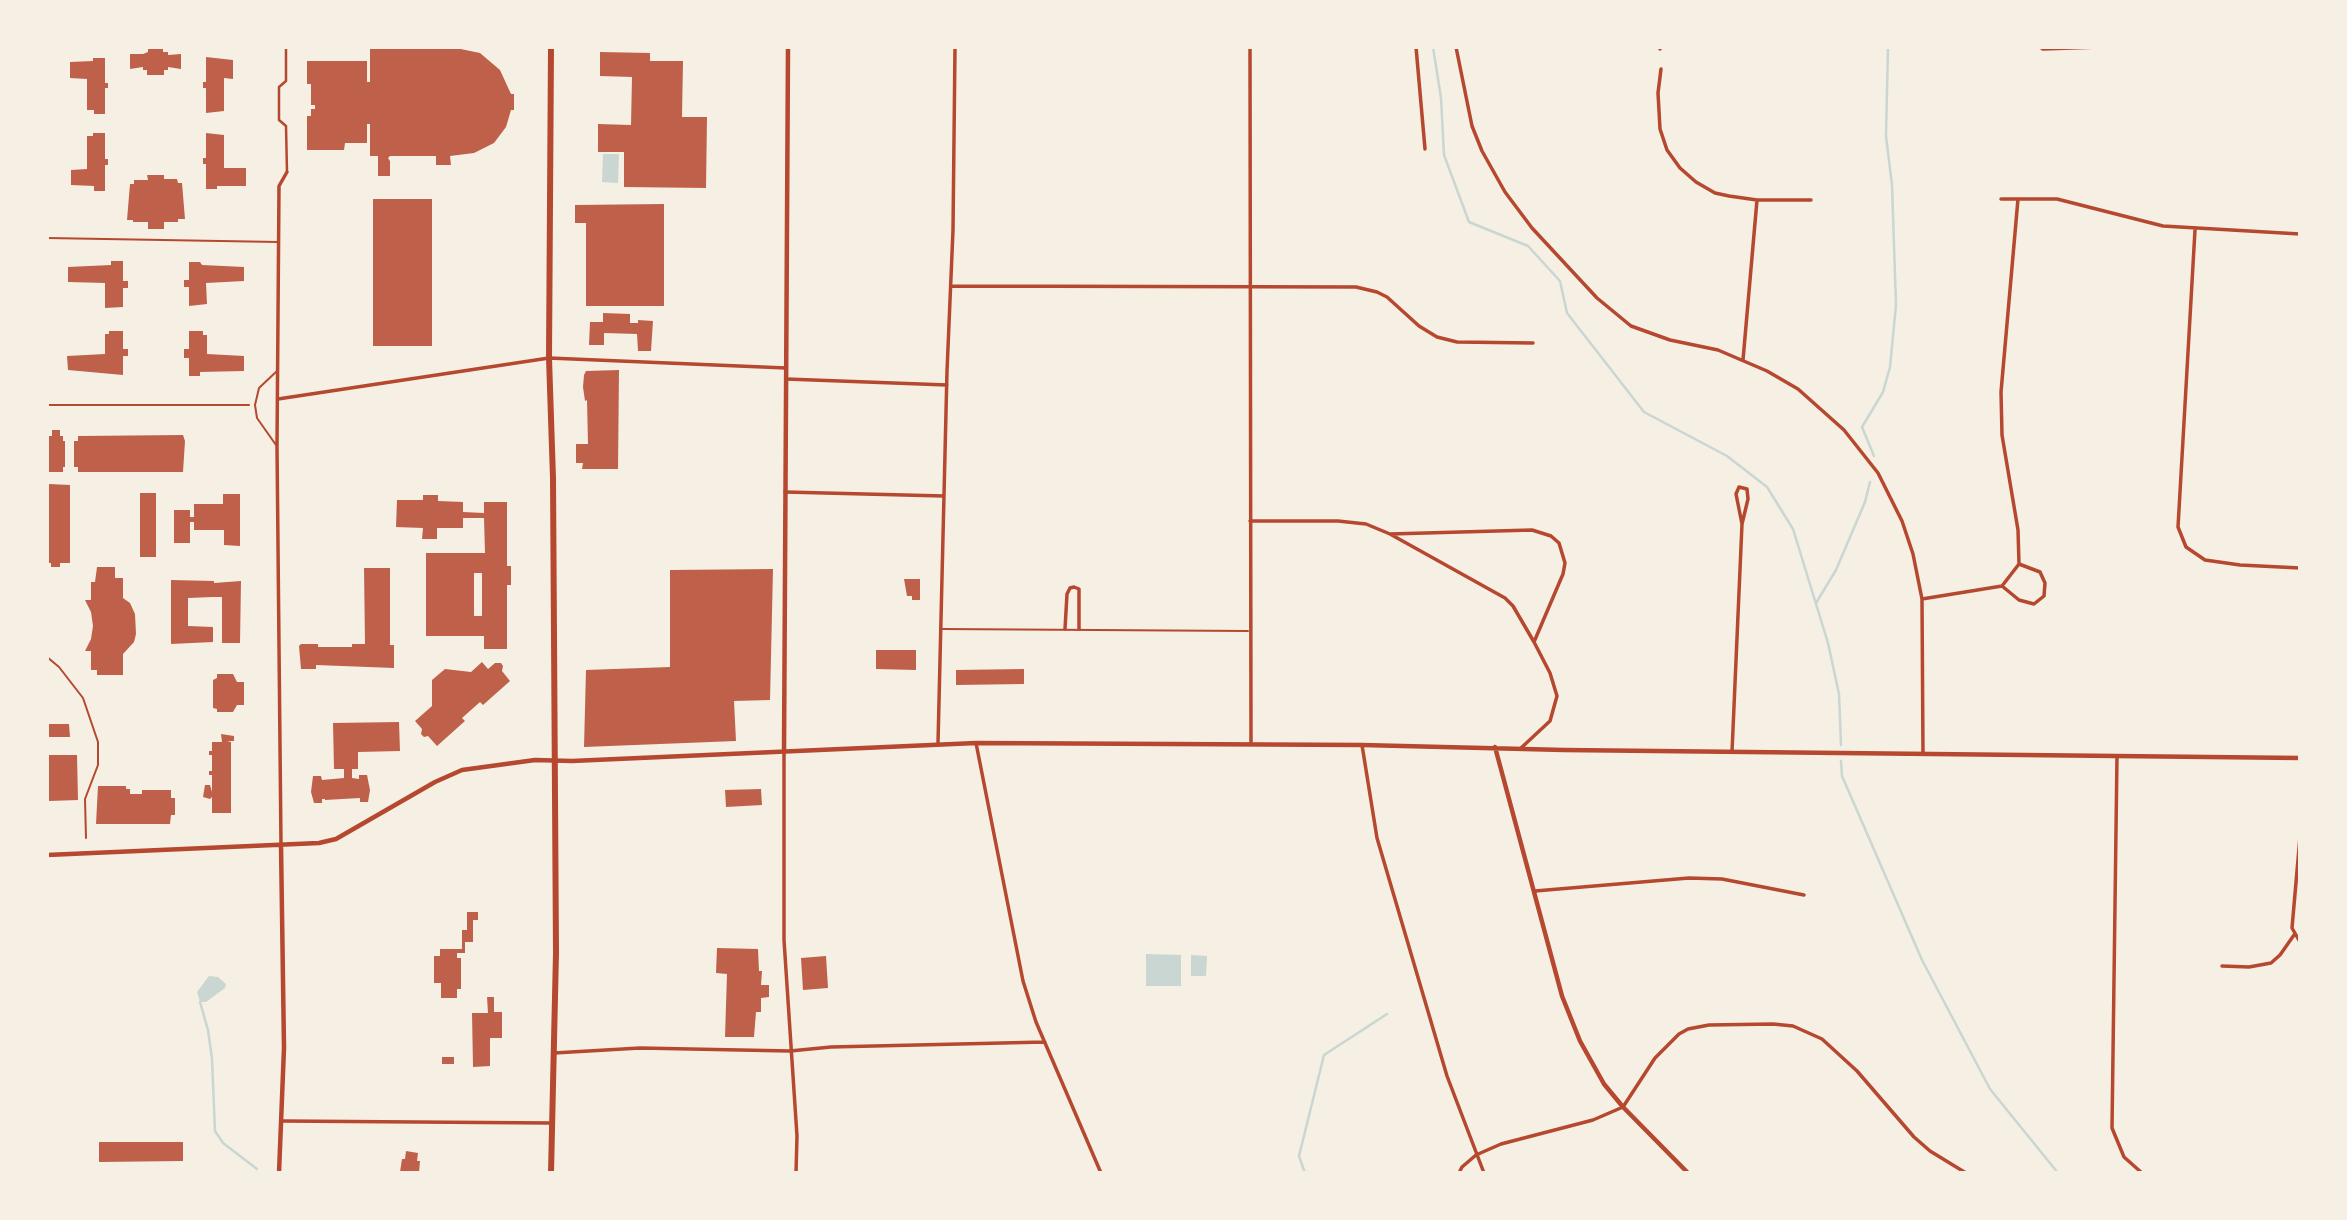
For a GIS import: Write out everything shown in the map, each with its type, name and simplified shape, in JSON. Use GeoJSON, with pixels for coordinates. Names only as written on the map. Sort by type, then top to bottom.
{"type":"FeatureCollection","features":[{"type":"Feature","properties":{"kind":"main road"},"geometry":{"type":"LineString","coordinates":[[551,47],[549,358],[553,478],[556,953],[551,1173]]}},
{"type":"Feature","properties":{"kind":"street"},"geometry":{"type":"LineString","coordinates":[[279,1173],[284,1048],[277,446],[279,186],[287,172],[286,126],[279,120],[279,87],[286,81],[286,47]]}},
{"type":"Feature","properties":{"kind":"street"},"geometry":{"type":"LineString","coordinates":[[788,47],[784,940],[797,1136],[796,1173]]}},
{"type":"Feature","properties":{"kind":"street"},"geometry":{"type":"LineString","coordinates":[[938,743],[955,47]]}},
{"type":"Feature","properties":{"kind":"street"},"geometry":{"type":"LineString","coordinates":[[1251,47],[1251,744]]}},
{"type":"Feature","properties":{"kind":"street"},"geometry":{"type":"LineString","coordinates":[[1416,47],[1425,149]]}},
{"type":"Feature","properties":{"kind":"street"},"geometry":{"type":"LineString","coordinates":[[1456,47],[1472,126],[1482,151],[1505,192],[1540,237],[1597,298],[1631,327],[1743,360],[1798,389],[1844,430],[1878,473],[1902,521],[1913,554],[1922,598],[1923,754]]}},
{"type":"Feature","properties":{"kind":"street"},"geometry":{"type":"LineString","coordinates":[[2040,47],[2100,47]]}},
{"type":"Feature","properties":{"kind":"street"},"geometry":{"type":"LineString","coordinates":[[1661,69],[1658,93],[1660,129],[1667,150],[1680,168],[1696,182],[1715,193],[1757,200],[1811,200]]}},
{"type":"Feature","properties":{"kind":"street"},"geometry":{"type":"LineString","coordinates":[[2001,199],[2057,199],[2163,226],[2195,230],[2300,234]]}},
{"type":"Feature","properties":{"kind":"street"},"geometry":{"type":"LineString","coordinates":[[1922,598],[2002,586],[2019,564],[2018,530],[2002,435],[2001,392],[2018,199]]}},
{"type":"Feature","properties":{"kind":"street"},"geometry":{"type":"LineString","coordinates":[[1743,360],[1757,200]]}},
{"type":"Feature","properties":{"kind":"street"},"geometry":{"type":"LineString","coordinates":[[2195,230],[2178,527],[2186,547],[2205,560],[2300,568]]}},
{"type":"Feature","properties":{"kind":"street"},"geometry":{"type":"LineString","coordinates":[[951,286],[1356,287],[1387,297],[1419,326],[1437,337],[1457,342],[1533,343]]}},
{"type":"Feature","properties":{"kind":"street"},"geometry":{"type":"LineString","coordinates":[[278,399],[549,358],[786,368]]}},
{"type":"Feature","properties":{"kind":"street"},"geometry":{"type":"LineString","coordinates":[[786,379],[947,385]]}},
{"type":"Feature","properties":{"kind":"street"},"geometry":{"type":"LineString","coordinates":[[1732,752],[1742,524],[1748,499],[1747,489],[1739,486],[1736,494],[1742,524]]}},
{"type":"Feature","properties":{"kind":"street"},"geometry":{"type":"LineString","coordinates":[[785,492],[944,496]]}},
{"type":"Feature","properties":{"kind":"street"},"geometry":{"type":"LineString","coordinates":[[1250,521],[1355,522],[1390,534],[1505,598],[1513,606],[1534,642],[1550,673],[1557,696],[1550,721],[1521,748]]}},
{"type":"Feature","properties":{"kind":"street"},"geometry":{"type":"LineString","coordinates":[[1390,534],[1532,530],[1551,536],[1559,543],[1565,563],[1534,642]]}},
{"type":"Feature","properties":{"kind":"street"},"geometry":{"type":"LineString","coordinates":[[2002,586],[2019,600],[2034,604],[2044,596],[2045,583],[2040,572],[2019,564]]}},
{"type":"Feature","properties":{"kind":"street"},"geometry":{"type":"LineString","coordinates":[[1065,629],[1067,594],[1070,588],[1074,587],[1079,589],[1079,629]]}},
{"type":"Feature","properties":{"kind":"street"},"geometry":{"type":"LineString","coordinates":[[47,855],[319,843],[336,839],[435,782],[462,770],[515,762],[938,743],[1362,745],[2300,758]]}},
{"type":"Feature","properties":{"kind":"street"},"geometry":{"type":"LineString","coordinates":[[976,743],[1023,981],[1045,1042],[1101,1173]]}},
{"type":"Feature","properties":{"kind":"street"},"geometry":{"type":"LineString","coordinates":[[1362,745],[1377,838],[1447,1076],[1484,1173]]}},
{"type":"Feature","properties":{"kind":"street"},"geometry":{"type":"LineString","coordinates":[[1495,747],[1562,996],[1580,1041],[1605,1084],[1623,1107],[1688,1173]]}},
{"type":"Feature","properties":{"kind":"street"},"geometry":{"type":"LineString","coordinates":[[2117,756],[2112,1128],[2119,1149],[2130,1164],[2142,1173]]}},
{"type":"Feature","properties":{"kind":"street"},"geometry":{"type":"LineString","coordinates":[[2300,837],[2291,928],[2300,942]]}},
{"type":"Feature","properties":{"kind":"street"},"geometry":{"type":"LineString","coordinates":[[1535,891],[1689,878],[1734,881],[1804,895]]}},
{"type":"Feature","properties":{"kind":"street"},"geometry":{"type":"LineString","coordinates":[[2222,966],[2249,967],[2271,963],[2294,935]]}},
{"type":"Feature","properties":{"kind":"street"},"geometry":{"type":"LineString","coordinates":[[1459,1173],[1476,1155],[1501,1144],[1593,1120],[1623,1107],[1655,1058],[1679,1034],[1688,1029],[1709,1025],[1773,1024],[1793,1026],[1813,1033],[1842,1056],[1913,1137],[1966,1173]]}},
{"type":"Feature","properties":{"kind":"street"},"geometry":{"type":"LineString","coordinates":[[554,1053],[640,1048],[790,1051],[831,1047],[1045,1042]]}},
{"type":"Feature","properties":{"kind":"street"},"geometry":{"type":"LineString","coordinates":[[282,1121],[553,1123]]}},
{"type":"Feature","properties":{"kind":"lane"},"geometry":{"type":"LineString","coordinates":[[47,238],[279,242]]}},
{"type":"Feature","properties":{"kind":"lane"},"geometry":{"type":"LineString","coordinates":[[277,446],[257,418],[255,405],[259,388],[278,370]]}},
{"type":"Feature","properties":{"kind":"lane"},"geometry":{"type":"LineString","coordinates":[[941,629],[1250,631]]}},
{"type":"Feature","properties":{"kind":"path"},"geometry":{"type":"LineString","coordinates":[[47,405],[249,405]]}},
{"type":"Feature","properties":{"kind":"path"},"geometry":{"type":"LineString","coordinates":[[47,657],[59,667],[83,698],[90,712],[98,742],[98,765],[85,799],[86,838]]}},
{"type":"Feature","properties":{"kind":"shaded area"},"geometry":{"type":"Polygon","coordinates":[[[603,154],[619,154],[618,183],[602,182],[603,154]]]}},
{"type":"Feature","properties":{"kind":"shaded area"},"geometry":{"type":"Polygon","coordinates":[[[1146,954],[1181,955],[1181,986],[1146,986],[1146,954]]]}},
{"type":"Feature","properties":{"kind":"shaded area"},"geometry":{"type":"Polygon","coordinates":[[[1191,955],[1207,956],[1206,976],[1191,976],[1191,955]]]}},
{"type":"Feature","properties":{"kind":"shaded area"},"geometry":{"type":"Polygon","coordinates":[[[209,976],[218,977],[226,984],[225,988],[206,1002],[200,1002],[197,992],[209,976]]]}},
{"type":"Feature","properties":{"kind":"building"},"geometry":{"type":"Polygon","coordinates":[[[148,47],[163,47],[163,52],[168,52],[168,55],[181,54],[181,69],[168,67],[168,70],[164,70],[164,75],[147,75],[147,70],[143,70],[143,67],[130,69],[130,54],[143,54],[148,52],[148,47]]]}},
{"type":"Feature","properties":{"kind":"building"},"geometry":{"type":"Polygon","coordinates":[[[451,47],[480,53],[500,70],[511,94],[514,94],[514,110],[511,110],[506,127],[494,143],[474,153],[450,156],[451,165],[436,165],[436,156],[390,156],[390,176],[378,176],[378,156],[370,156],[370,124],[367,124],[367,143],[345,143],[344,150],[307,150],[307,116],[311,116],[311,109],[315,109],[315,105],[311,105],[311,84],[307,84],[307,61],[367,61],[367,82],[370,82],[370,48],[451,47]]]}},
{"type":"Feature","properties":{"kind":"building"},"geometry":{"type":"Polygon","coordinates":[[[600,52],[650,53],[650,61],[683,61],[682,117],[707,117],[706,188],[624,187],[624,152],[598,152],[598,124],[631,125],[632,77],[600,76],[600,52]]]}},
{"type":"Feature","properties":{"kind":"building"},"geometry":{"type":"Polygon","coordinates":[[[206,57],[233,60],[233,79],[224,78],[224,111],[206,113],[206,88],[203,88],[203,82],[206,82],[206,57]]]}},
{"type":"Feature","properties":{"kind":"building"},"geometry":{"type":"Polygon","coordinates":[[[93,58],[105,58],[105,83],[108,83],[108,88],[105,88],[105,114],[94,114],[94,110],[87,110],[87,79],[70,78],[70,62],[93,61],[93,58]]]}},
{"type":"Feature","properties":{"kind":"building"},"geometry":{"type":"Polygon","coordinates":[[[93,133],[105,133],[105,159],[108,159],[108,165],[105,165],[105,191],[94,191],[94,186],[71,185],[71,170],[87,169],[87,136],[93,136],[93,133]]]}},
{"type":"Feature","properties":{"kind":"building"},"geometry":{"type":"Polygon","coordinates":[[[206,133],[224,135],[224,168],[246,168],[246,186],[217,186],[217,189],[206,189],[206,164],[203,164],[203,158],[206,158],[206,133]]]}},
{"type":"Feature","properties":{"kind":"building"},"geometry":{"type":"Polygon","coordinates":[[[147,175],[164,175],[164,179],[177,179],[178,183],[182,183],[185,219],[164,222],[164,229],[148,229],[148,222],[127,220],[130,184],[134,184],[134,180],[148,180],[147,175]]]}},
{"type":"Feature","properties":{"kind":"building"},"geometry":{"type":"Polygon","coordinates":[[[373,199],[432,199],[432,346],[373,346],[373,199]]]}},
{"type":"Feature","properties":{"kind":"building"},"geometry":{"type":"Polygon","coordinates":[[[664,204],[664,306],[586,306],[586,223],[575,223],[575,205],[664,204]]]}},
{"type":"Feature","properties":{"kind":"building"},"geometry":{"type":"Polygon","coordinates":[[[111,261],[123,261],[123,281],[128,281],[128,288],[123,288],[123,307],[105,308],[105,283],[68,282],[68,267],[111,265],[111,261]]]}},
{"type":"Feature","properties":{"kind":"building"},"geometry":{"type":"Polygon","coordinates":[[[189,262],[244,267],[244,281],[206,283],[207,304],[189,306],[189,287],[184,287],[184,280],[189,280],[189,262]]]}},
{"type":"Feature","properties":{"kind":"building"},"geometry":{"type":"Polygon","coordinates":[[[603,313],[630,314],[630,323],[638,323],[638,320],[653,321],[651,351],[638,351],[637,334],[604,333],[604,345],[589,345],[590,322],[603,322],[603,313]]]}},
{"type":"Feature","properties":{"kind":"building"},"geometry":{"type":"Polygon","coordinates":[[[109,331],[123,331],[123,349],[128,349],[128,356],[123,356],[123,375],[68,370],[67,356],[105,354],[105,334],[109,334],[109,331]]]}},
{"type":"Feature","properties":{"kind":"building"},"geometry":{"type":"Polygon","coordinates":[[[189,331],[203,331],[203,335],[207,335],[207,354],[244,356],[244,371],[200,372],[200,376],[189,376],[189,358],[184,358],[184,349],[189,349],[189,331]]]}},
{"type":"Feature","properties":{"kind":"building"},"geometry":{"type":"Polygon","coordinates":[[[619,370],[618,469],[582,469],[583,463],[576,463],[576,444],[588,444],[584,375],[586,371],[619,370]]]}},
{"type":"Feature","properties":{"kind":"building"},"geometry":{"type":"Polygon","coordinates":[[[52,430],[60,430],[60,436],[63,436],[65,441],[63,472],[47,472],[47,436],[52,436],[52,430]]]}},
{"type":"Feature","properties":{"kind":"building"},"geometry":{"type":"Polygon","coordinates":[[[183,435],[183,472],[78,472],[78,467],[74,467],[74,441],[78,441],[78,436],[183,435]]]}},
{"type":"Feature","properties":{"kind":"building"},"geometry":{"type":"Polygon","coordinates":[[[49,484],[70,485],[70,563],[60,563],[60,567],[51,567],[51,563],[47,563],[49,484]]]}},
{"type":"Feature","properties":{"kind":"building"},"geometry":{"type":"Polygon","coordinates":[[[140,493],[156,493],[156,557],[140,557],[140,493]]]}},
{"type":"Feature","properties":{"kind":"building"},"geometry":{"type":"Polygon","coordinates":[[[223,494],[240,494],[240,546],[224,545],[224,530],[194,530],[194,522],[190,522],[190,543],[174,543],[174,510],[190,510],[190,517],[194,517],[194,504],[223,504],[223,494]]]}},
{"type":"Feature","properties":{"kind":"building"},"geometry":{"type":"Polygon","coordinates":[[[423,495],[438,495],[438,501],[463,502],[463,512],[484,513],[484,502],[507,502],[507,566],[511,566],[511,585],[507,585],[507,649],[484,649],[484,636],[426,636],[426,553],[485,553],[484,518],[463,518],[463,528],[437,528],[437,539],[422,539],[423,528],[396,527],[397,500],[423,500],[423,495]],[[474,573],[474,616],[482,616],[482,573],[474,573]]]}},
{"type":"Feature","properties":{"kind":"building"},"geometry":{"type":"Polygon","coordinates":[[[97,567],[115,567],[115,578],[123,578],[123,598],[130,603],[135,614],[136,634],[134,642],[123,654],[123,675],[97,675],[97,670],[91,670],[91,651],[85,651],[93,626],[91,612],[85,600],[91,600],[91,582],[95,582],[97,567]]]}},
{"type":"Feature","properties":{"kind":"building"},"geometry":{"type":"Polygon","coordinates":[[[364,568],[390,568],[390,645],[394,645],[394,668],[316,665],[316,669],[301,669],[301,644],[352,647],[352,644],[365,644],[364,568]]]}},
{"type":"Feature","properties":{"kind":"building"},"geometry":{"type":"Polygon","coordinates":[[[773,569],[770,700],[734,701],[736,741],[584,747],[586,670],[670,667],[670,570],[773,569]]]}},
{"type":"Feature","properties":{"kind":"building"},"geometry":{"type":"Polygon","coordinates":[[[904,579],[920,579],[920,600],[912,600],[912,596],[907,596],[904,579]]]}},
{"type":"Feature","properties":{"kind":"building"},"geometry":{"type":"Polygon","coordinates":[[[171,580],[214,583],[241,581],[240,643],[222,643],[222,597],[213,597],[188,598],[188,626],[213,627],[213,642],[171,644],[171,580]]]}},
{"type":"Feature","properties":{"kind":"building"},"geometry":{"type":"Polygon","coordinates":[[[876,650],[916,650],[916,670],[876,669],[876,650]]]}},
{"type":"Feature","properties":{"kind":"building"},"geometry":{"type":"Polygon","coordinates":[[[482,662],[488,669],[495,663],[501,663],[502,671],[510,681],[483,705],[480,702],[462,718],[465,721],[437,746],[428,736],[421,734],[422,729],[415,721],[432,706],[432,680],[445,669],[471,672],[482,662]]]}},
{"type":"Feature","properties":{"kind":"building"},"geometry":{"type":"Polygon","coordinates":[[[1024,669],[1024,684],[956,685],[956,670],[1024,669]]]}},
{"type":"Feature","properties":{"kind":"building"},"geometry":{"type":"Polygon","coordinates":[[[217,674],[233,674],[237,682],[244,682],[244,705],[237,705],[233,712],[217,712],[217,709],[213,708],[213,680],[217,678],[217,674]]]}},
{"type":"Feature","properties":{"kind":"building"},"geometry":{"type":"Polygon","coordinates":[[[399,722],[400,751],[358,752],[358,769],[352,769],[352,778],[359,779],[359,775],[367,775],[370,790],[368,802],[360,802],[360,798],[322,799],[322,803],[314,803],[311,792],[313,776],[321,776],[322,780],[344,778],[344,769],[334,769],[333,723],[399,722]]]}},
{"type":"Feature","properties":{"kind":"building"},"geometry":{"type":"Polygon","coordinates":[[[47,724],[69,724],[70,737],[47,737],[47,724]]]}},
{"type":"Feature","properties":{"kind":"building"},"geometry":{"type":"Polygon","coordinates":[[[221,734],[234,736],[234,741],[227,741],[231,742],[231,813],[212,813],[212,797],[203,797],[205,785],[210,785],[212,792],[212,775],[209,775],[209,771],[212,771],[212,755],[209,755],[209,751],[212,751],[212,742],[222,742],[221,734]]]}},
{"type":"Feature","properties":{"kind":"building"},"geometry":{"type":"Polygon","coordinates":[[[47,755],[77,755],[78,800],[49,801],[47,755]]]}},
{"type":"Feature","properties":{"kind":"building"},"geometry":{"type":"Polygon","coordinates":[[[98,786],[126,786],[126,789],[130,789],[130,794],[142,794],[142,790],[171,790],[171,798],[175,798],[175,815],[171,815],[170,824],[96,824],[98,786]]]}},
{"type":"Feature","properties":{"kind":"building"},"geometry":{"type":"Polygon","coordinates":[[[761,789],[762,805],[726,807],[725,790],[761,789]]]}},
{"type":"Feature","properties":{"kind":"building"},"geometry":{"type":"Polygon","coordinates":[[[467,912],[478,912],[478,920],[473,920],[473,942],[465,942],[465,953],[457,953],[457,958],[461,958],[461,989],[457,989],[457,998],[441,998],[441,983],[434,983],[434,956],[440,956],[440,949],[462,949],[462,930],[467,930],[467,912]]]}},
{"type":"Feature","properties":{"kind":"building"},"geometry":{"type":"Polygon","coordinates":[[[717,948],[758,949],[759,971],[762,971],[761,985],[769,985],[769,997],[761,998],[761,1012],[756,1012],[754,1037],[725,1037],[727,974],[716,973],[717,948]]]}},
{"type":"Feature","properties":{"kind":"building"},"geometry":{"type":"Polygon","coordinates":[[[826,956],[828,988],[803,990],[801,958],[826,956]]]}},
{"type":"Feature","properties":{"kind":"building"},"geometry":{"type":"Polygon","coordinates":[[[487,997],[494,997],[494,1012],[502,1012],[502,1038],[490,1038],[490,1066],[473,1067],[472,1013],[488,1013],[487,997]]]}},
{"type":"Feature","properties":{"kind":"building"},"geometry":{"type":"Polygon","coordinates":[[[442,1057],[454,1057],[454,1064],[442,1064],[442,1057]]]}},
{"type":"Feature","properties":{"kind":"building"},"geometry":{"type":"Polygon","coordinates":[[[99,1142],[183,1142],[183,1161],[99,1162],[99,1142]]]}},
{"type":"Feature","properties":{"kind":"building"},"geometry":{"type":"Polygon","coordinates":[[[406,1151],[418,1153],[419,1173],[400,1172],[406,1151]]]}},
{"type":"Feature","properties":{"kind":"waterway"},"geometry":{"type":"LineString","coordinates":[[1433,47],[1441,98],[1444,155],[1469,222],[1528,246],[1560,281],[1567,313],[1644,412],[1727,456],[1767,487],[1793,529],[1828,643],[1839,694],[1841,745]]}},
{"type":"Feature","properties":{"kind":"waterway"},"geometry":{"type":"LineString","coordinates":[[1874,456],[1862,427],[1883,392],[1890,367],[1896,305],[1892,185],[1886,136],[1888,47]]}},
{"type":"Feature","properties":{"kind":"waterway"},"geometry":{"type":"LineString","coordinates":[[1816,603],[1836,570],[1865,502],[1870,482]]}},
{"type":"Feature","properties":{"kind":"waterway"},"geometry":{"type":"LineString","coordinates":[[1841,761],[1842,776],[1922,960],[1990,1089],[2058,1173]]}},
{"type":"Feature","properties":{"kind":"waterway"},"geometry":{"type":"LineString","coordinates":[[200,1002],[212,1059],[215,1131],[223,1143],[257,1169]]}},
{"type":"Feature","properties":{"kind":"waterway"},"geometry":{"type":"LineString","coordinates":[[1305,1173],[1299,1156],[1324,1055],[1387,1014]]}}]}
